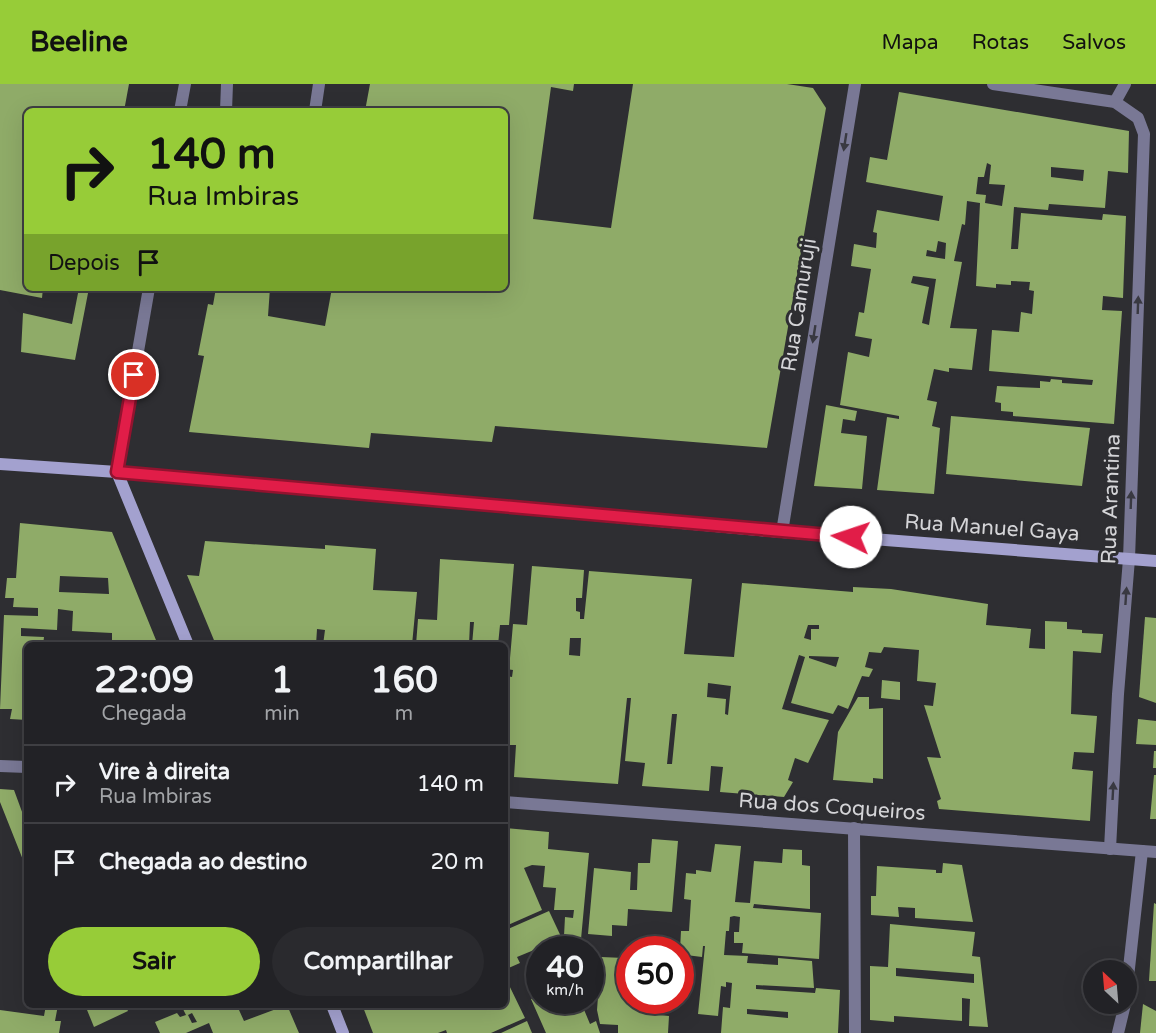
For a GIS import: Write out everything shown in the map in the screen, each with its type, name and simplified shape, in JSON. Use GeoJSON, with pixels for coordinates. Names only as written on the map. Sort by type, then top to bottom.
{"type":"FeatureCollection","features":[{"type":"Feature","properties":{"kind":"main road","name":"Rua Manuel Gaya"},"geometry":{"type":"LineString","coordinates":[[0,464],[117,472],[782,532],[1156,561]]}},
{"type":"Feature","properties":{"kind":"main road"},"geometry":{"type":"LineString","coordinates":[[117,472],[187,642]]}},
{"type":"Feature","properties":{"kind":"main road"},"geometry":{"type":"LineString","coordinates":[[333,1008],[343,1033]]}},
{"type":"Feature","properties":{"kind":"street"},"geometry":{"type":"LineString","coordinates":[[181,108],[185,84]]}},
{"type":"Feature","properties":{"kind":"street"},"geometry":{"type":"LineString","coordinates":[[226,108],[227,84]]}},
{"type":"Feature","properties":{"kind":"street"},"geometry":{"type":"LineString","coordinates":[[315,108],[319,84]]}},
{"type":"Feature","properties":{"kind":"street","name":"Rua Camuruji"},"geometry":{"type":"LineString","coordinates":[[782,532],[855,84]]}},
{"type":"Feature","properties":{"kind":"street"},"geometry":{"type":"LineString","coordinates":[[993,84],[1115,102],[1125,84]]}},
{"type":"Feature","properties":{"kind":"street","name":"Rua Arantina"},"geometry":{"type":"LineString","coordinates":[[1110,849],[1118,694],[1129,558],[1145,150],[1144,134],[1138,118],[1128,108],[1115,102]]}},
{"type":"Feature","properties":{"kind":"street"},"geometry":{"type":"LineString","coordinates":[[117,472],[148,291]]}},
{"type":"Feature","properties":{"kind":"street"},"geometry":{"type":"LineString","coordinates":[[0,766],[24,768]]}},
{"type":"Feature","properties":{"kind":"street","name":"Rua dos Coqueiros"},"geometry":{"type":"LineString","coordinates":[[508,802],[1156,852]]}},
{"type":"Feature","properties":{"kind":"street"},"geometry":{"type":"LineString","coordinates":[[854,828],[855,1033]]}},
{"type":"Feature","properties":{"kind":"street"},"geometry":{"type":"LineString","coordinates":[[1130,960],[1142,850]]}},
{"type":"Feature","properties":{"kind":"street"},"geometry":{"type":"LineString","coordinates":[[1119,1033],[1123,1014]]}},
{"type":"Feature","properties":{"kind":"building"},"geometry":{"type":"Polygon","coordinates":[[[0,84],[129,84],[125,108],[24,108],[24,291],[43,291],[42,298],[0,290],[0,84]]]}},
{"type":"Feature","properties":{"kind":"building"},"geometry":{"type":"Polygon","coordinates":[[[370,84],[574,84],[573,91],[551,87],[533,219],[611,228],[633,84],[787,84],[813,88],[826,108],[767,448],[495,426],[492,442],[371,433],[369,448],[189,432],[204,356],[198,355],[208,304],[213,305],[215,291],[270,291],[268,316],[325,326],[331,291],[508,291],[508,108],[366,108],[370,84]]]}},
{"type":"Feature","properties":{"kind":"building"},"geometry":{"type":"Polygon","coordinates":[[[899,92],[1129,131],[1128,173],[1108,171],[1105,208],[1049,204],[1048,210],[1014,207],[1011,249],[1018,249],[1021,213],[1102,220],[1103,214],[1126,216],[1123,298],[1103,296],[1102,310],[1122,311],[1114,424],[1013,416],[1013,412],[1001,411],[1001,403],[995,402],[997,386],[1040,388],[1040,381],[1050,382],[1051,379],[1062,380],[1062,383],[1092,385],[1093,380],[989,371],[992,330],[1019,332],[1021,312],[1032,314],[1034,291],[1029,290],[1030,282],[1011,281],[1011,285],[996,284],[996,288],[976,286],[980,203],[967,201],[965,225],[962,224],[954,261],[962,262],[950,328],[977,329],[972,370],[949,368],[949,372],[934,369],[927,400],[937,402],[932,426],[940,428],[934,494],[877,490],[887,417],[899,419],[899,416],[840,405],[848,352],[869,357],[872,339],[855,336],[859,312],[864,313],[871,269],[851,266],[854,244],[876,248],[877,233],[873,232],[877,210],[939,221],[943,196],[866,182],[870,157],[887,160],[899,92]],[[987,163],[984,177],[978,177],[976,194],[986,195],[985,203],[1002,206],[1005,185],[989,184],[991,165],[987,163]],[[1051,167],[1051,177],[1083,181],[1084,170],[1051,167]],[[938,241],[936,252],[927,250],[926,256],[945,259],[946,243],[938,241]],[[913,276],[911,283],[929,287],[922,323],[929,325],[936,279],[913,276]]]}},
{"type":"Feature","properties":{"kind":"building"},"geometry":{"type":"Polygon","coordinates":[[[78,291],[88,291],[75,360],[21,352],[23,313],[72,324],[78,291]]]}},
{"type":"Feature","properties":{"kind":"building"},"geometry":{"type":"Polygon","coordinates":[[[826,405],[857,411],[855,421],[843,419],[841,433],[867,436],[862,489],[814,486],[826,405]]]}},
{"type":"Feature","properties":{"kind":"building"},"geometry":{"type":"Polygon","coordinates":[[[951,416],[1090,428],[1082,486],[946,474],[951,416]]]}},
{"type":"Feature","properties":{"kind":"building"},"geometry":{"type":"Polygon","coordinates":[[[20,523],[112,532],[157,642],[112,642],[112,633],[72,631],[73,611],[58,609],[57,630],[21,628],[21,636],[44,637],[43,642],[24,642],[24,720],[10,719],[12,709],[0,709],[4,615],[38,616],[38,608],[13,607],[14,598],[5,598],[7,578],[16,578],[20,523]],[[60,576],[59,592],[109,594],[108,578],[60,576]]]}},
{"type":"Feature","properties":{"kind":"building"},"geometry":{"type":"Polygon","coordinates":[[[205,541],[325,549],[325,545],[376,549],[373,590],[417,592],[412,642],[323,642],[325,630],[317,629],[316,642],[215,642],[187,575],[199,576],[205,541]]]}},
{"type":"Feature","properties":{"kind":"building"},"geometry":{"type":"Polygon","coordinates":[[[440,559],[514,564],[509,625],[500,625],[498,642],[472,642],[474,622],[470,622],[469,642],[416,642],[418,619],[437,620],[440,559]]]}},
{"type":"Feature","properties":{"kind":"building"},"geometry":{"type":"Polygon","coordinates":[[[532,566],[584,570],[582,598],[576,598],[576,611],[580,612],[580,619],[584,619],[589,571],[692,579],[684,654],[734,657],[742,583],[853,592],[853,587],[891,589],[988,604],[986,625],[1031,629],[1029,648],[1045,649],[1045,621],[1067,622],[1067,629],[1082,630],[1082,633],[1103,634],[1101,653],[1073,651],[1071,714],[1097,716],[1094,753],[1074,752],[1072,769],[1093,771],[1090,821],[939,809],[937,801],[941,799],[927,757],[941,758],[924,705],[933,706],[936,683],[917,681],[919,650],[884,647],[881,653],[869,652],[865,667],[873,669],[869,677],[862,676],[848,709],[838,705],[833,714],[791,703],[805,657],[799,655],[782,709],[829,720],[808,763],[795,758],[788,780],[793,782],[784,797],[720,792],[723,767],[711,766],[709,791],[642,786],[645,763],[625,761],[631,698],[627,698],[618,784],[514,777],[516,745],[508,745],[508,676],[512,677],[513,670],[508,669],[508,658],[510,658],[513,624],[527,625],[532,566]],[[808,625],[804,638],[811,640],[811,629],[819,629],[819,625],[808,625]],[[570,638],[569,655],[580,656],[581,638],[570,638]],[[809,656],[809,658],[836,667],[839,657],[809,656]],[[708,683],[707,697],[726,699],[725,714],[728,715],[731,686],[708,683]],[[672,714],[667,764],[672,764],[677,714],[672,714]]]}},
{"type":"Feature","properties":{"kind":"building"},"geometry":{"type":"Polygon","coordinates":[[[1145,617],[1156,618],[1156,703],[1139,697],[1145,617]]]}},
{"type":"Feature","properties":{"kind":"building"},"geometry":{"type":"Polygon","coordinates":[[[882,680],[900,682],[900,700],[881,698],[882,680]]]}},
{"type":"Feature","properties":{"kind":"building"},"geometry":{"type":"Polygon","coordinates":[[[858,697],[869,697],[869,709],[883,708],[883,779],[873,778],[873,783],[833,780],[838,732],[858,697]]]}},
{"type":"Feature","properties":{"kind":"building"},"geometry":{"type":"Polygon","coordinates":[[[1138,719],[1156,721],[1156,745],[1136,744],[1138,719]]]}},
{"type":"Feature","properties":{"kind":"building"},"geometry":{"type":"Polygon","coordinates":[[[1154,751],[1156,751],[1156,768],[1153,768],[1154,751]]]}},
{"type":"Feature","properties":{"kind":"building"},"geometry":{"type":"Polygon","coordinates":[[[1154,775],[1156,775],[1156,819],[1150,819],[1154,775]]]}},
{"type":"Feature","properties":{"kind":"building"},"geometry":{"type":"Polygon","coordinates":[[[0,789],[14,790],[24,817],[24,862],[0,802],[0,789]]]}},
{"type":"Feature","properties":{"kind":"building"},"geometry":{"type":"Polygon","coordinates":[[[508,828],[549,832],[548,849],[589,853],[581,936],[564,936],[565,917],[573,918],[574,910],[554,910],[556,888],[543,887],[545,866],[532,865],[524,868],[542,910],[508,925],[508,828]]]}},
{"type":"Feature","properties":{"kind":"building"},"geometry":{"type":"Polygon","coordinates":[[[652,839],[678,841],[672,912],[628,909],[627,926],[612,925],[612,936],[588,934],[594,868],[631,872],[630,890],[637,890],[638,863],[650,863],[652,839]]]}},
{"type":"Feature","properties":{"kind":"building"},"geometry":{"type":"Polygon","coordinates":[[[715,844],[741,846],[735,902],[750,903],[754,861],[782,863],[783,849],[802,850],[802,865],[810,866],[810,909],[754,904],[753,908],[821,913],[819,959],[742,953],[743,943],[734,943],[734,932],[739,932],[740,917],[734,916],[730,917],[729,931],[726,931],[724,955],[748,956],[747,963],[778,965],[778,958],[812,961],[814,988],[756,985],[756,989],[815,993],[816,988],[840,990],[838,1033],[721,1033],[723,1007],[730,1008],[732,983],[726,982],[726,987],[721,986],[718,1016],[698,1014],[705,946],[703,946],[702,957],[694,956],[694,936],[681,936],[681,931],[689,931],[691,900],[684,899],[686,873],[696,874],[696,870],[711,872],[715,844]],[[747,1009],[747,1014],[788,1018],[788,1012],[747,1009]]]}},
{"type":"Feature","properties":{"kind":"building"},"geometry":{"type":"Polygon","coordinates":[[[943,863],[962,865],[973,922],[915,918],[915,908],[898,907],[899,917],[871,915],[871,896],[876,896],[877,866],[936,870],[936,873],[942,873],[943,863]]]}},
{"type":"Feature","properties":{"kind":"building"},"geometry":{"type":"Polygon","coordinates":[[[1154,903],[1156,904],[1156,981],[1149,981],[1154,903]]]}},
{"type":"Feature","properties":{"kind":"building"},"geometry":{"type":"Polygon","coordinates":[[[549,911],[561,936],[526,936],[526,953],[517,957],[520,963],[508,968],[508,929],[549,911]]]}},
{"type":"Feature","properties":{"kind":"building"},"geometry":{"type":"Polygon","coordinates":[[[890,924],[975,932],[972,956],[980,957],[988,1027],[969,1026],[970,999],[962,998],[962,1021],[894,1016],[894,1022],[870,1020],[870,966],[888,967],[890,924]],[[896,968],[896,976],[974,983],[974,974],[896,968]]]}},
{"type":"Feature","properties":{"kind":"building"},"geometry":{"type":"Polygon","coordinates":[[[604,957],[616,958],[616,1014],[669,1016],[668,1033],[618,1033],[618,1025],[600,1024],[598,1014],[604,1014],[604,957]]]}},
{"type":"Feature","properties":{"kind":"building"},"geometry":{"type":"Polygon","coordinates":[[[508,983],[525,1018],[491,1033],[447,1033],[446,1030],[438,1033],[373,1033],[363,1008],[508,1008],[508,983]]]}},
{"type":"Feature","properties":{"kind":"building"},"geometry":{"type":"Polygon","coordinates":[[[1143,1004],[1156,1011],[1156,1033],[1140,1033],[1143,1004]]]}},
{"type":"Feature","properties":{"kind":"building"},"geometry":{"type":"Polygon","coordinates":[[[45,1008],[57,1008],[55,1021],[61,1021],[59,1033],[0,1033],[0,1010],[44,1016],[45,1008]]]}},
{"type":"Feature","properties":{"kind":"building"},"geometry":{"type":"Polygon","coordinates":[[[86,1008],[126,1008],[128,1011],[94,1027],[86,1008]]]}},
{"type":"Feature","properties":{"kind":"building"},"geometry":{"type":"Polygon","coordinates":[[[182,1008],[243,1008],[239,1010],[244,1021],[279,1008],[288,1008],[299,1033],[213,1033],[209,1023],[186,1033],[160,1033],[155,1022],[177,1013],[180,1017],[186,1015],[182,1008]],[[192,1013],[188,1015],[192,1023],[197,1022],[192,1013]]]}},
{"type":"Feature","properties":{"kind":"building"},"geometry":{"type":"Polygon","coordinates":[[[538,1014],[586,1014],[590,1024],[596,1021],[600,1033],[546,1033],[538,1014]]]}},
{"type":"Feature","properties":{"kind":"building"},"geometry":{"type":"Polygon","coordinates":[[[527,1021],[532,1033],[501,1033],[527,1021]]]}},
{"type":"Feature","properties":{"kind":"route"},"geometry":{"type":"LineString","coordinates":[[134,375],[117,472],[851,537]]}}]}
